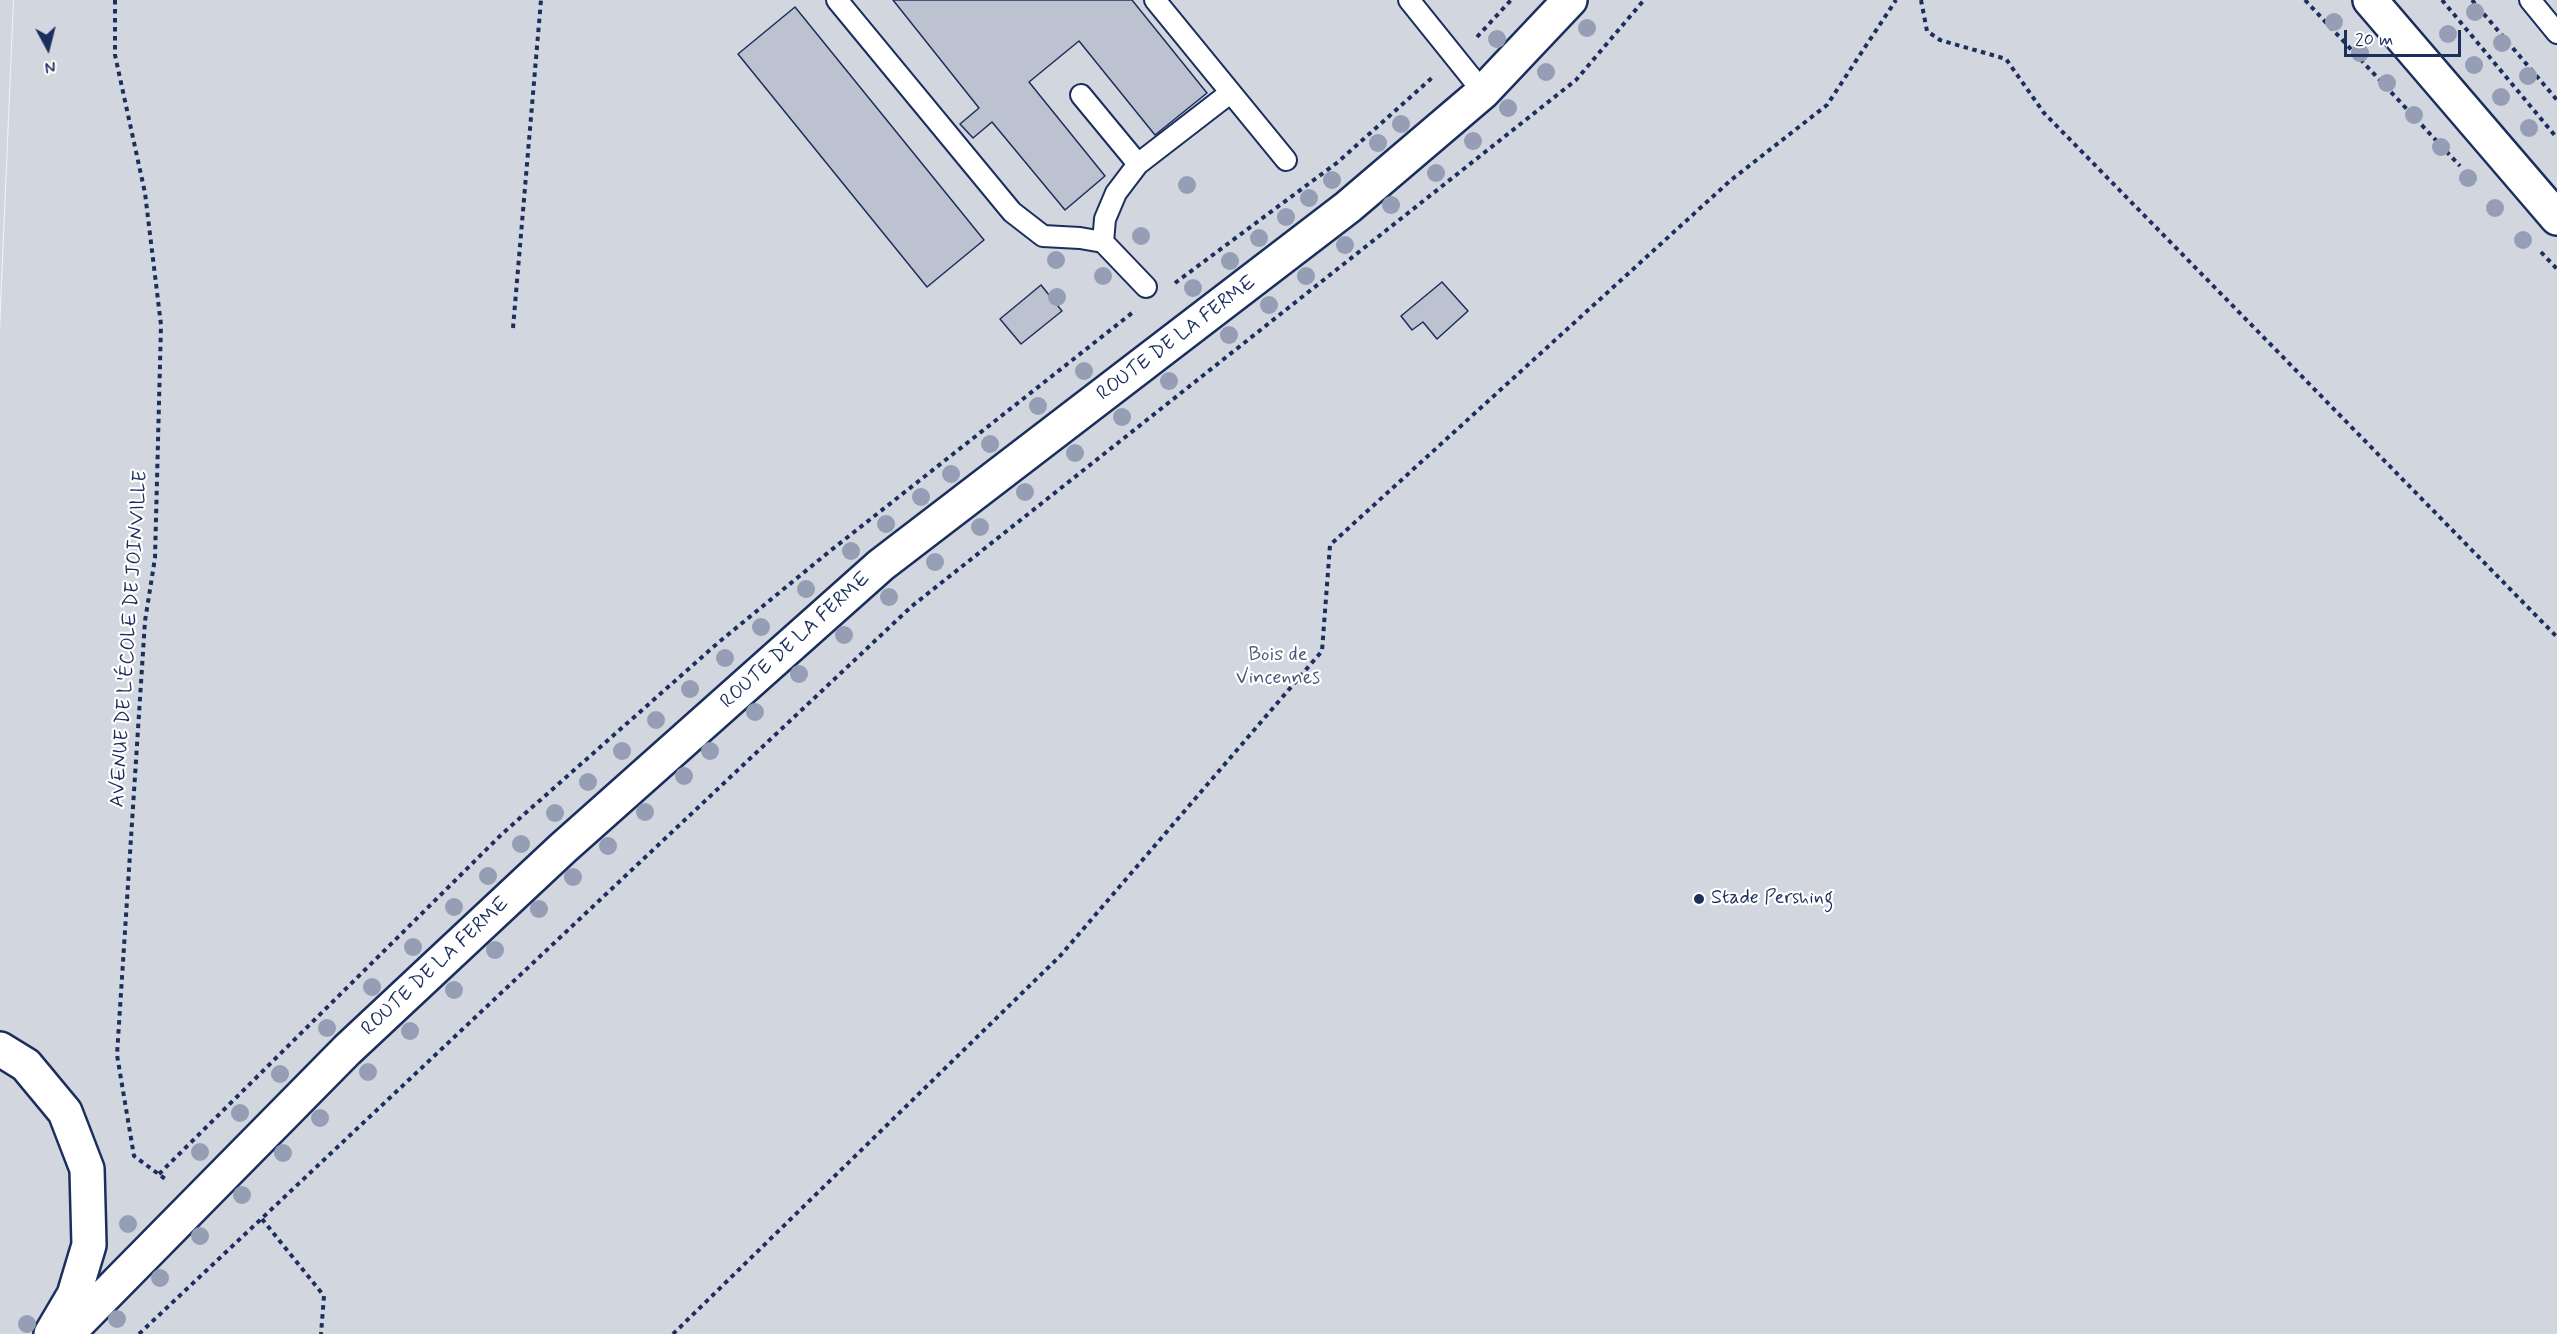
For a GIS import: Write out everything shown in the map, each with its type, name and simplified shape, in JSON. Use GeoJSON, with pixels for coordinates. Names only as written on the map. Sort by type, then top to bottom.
{"type":"FeatureCollection","features":[{"type":"Feature","properties":{"kind":"main road","name":"ROUTE DE LA FERME"},"geometry":{"type":"LineString","coordinates":[[67,1334],[356,1042],[563,848],[880,565],[1348,207],[1483,92],[1570,0]]}},
{"type":"Feature","properties":{"kind":"main road"},"geometry":{"type":"LineString","coordinates":[[2370,0],[2557,218]]}},
{"type":"Feature","properties":{"kind":"main road"},"geometry":{"type":"LineString","coordinates":[[0,1049],[26,1065],[65,1112],[87,1169],[89,1245],[74,1295],[51,1334]]}},
{"type":"Feature","properties":{"kind":"lane"},"geometry":{"type":"LineString","coordinates":[[837,0],[1012,212],[1043,236],[1103,242],[1146,287]]}},
{"type":"Feature","properties":{"kind":"lane"},"geometry":{"type":"LineString","coordinates":[[1155,0],[1286,160]]}},
{"type":"Feature","properties":{"kind":"lane"},"geometry":{"type":"LineString","coordinates":[[1409,0],[1483,92]]}},
{"type":"Feature","properties":{"kind":"lane"},"geometry":{"type":"LineString","coordinates":[[2530,0],[2557,33]]}},
{"type":"Feature","properties":{"kind":"lane"},"geometry":{"type":"LineString","coordinates":[[1103,242],[1105,219],[1116,193],[1138,164],[1230,93]]}},
{"type":"Feature","properties":{"kind":"lane"},"geometry":{"type":"LineString","coordinates":[[1081,95],[1138,164]]}},
{"type":"Feature","properties":{"kind":"path","name":"AVENUE DE L'ÉCOLE DE JOINVILLE"},"geometry":{"type":"LineString","coordinates":[[115,0],[115,55],[145,193],[161,325],[155,558],[145,621],[117,1055],[134,1156],[172,1184]]}},
{"type":"Feature","properties":{"kind":"path"},"geometry":{"type":"LineString","coordinates":[[513,328],[541,0]]}},
{"type":"Feature","properties":{"kind":"path"},"geometry":{"type":"LineString","coordinates":[[139,1334],[912,606],[1576,80],[1644,0]]}},
{"type":"Feature","properties":{"kind":"path"},"geometry":{"type":"LineString","coordinates":[[673,1334],[1060,956],[1322,651],[1330,544],[1731,180],[1827,105],[1896,0]]}},
{"type":"Feature","properties":{"kind":"path"},"geometry":{"type":"LineString","coordinates":[[1921,0],[1927,31],[1940,40],[2006,59],[2044,113],[2557,637]]}},
{"type":"Feature","properties":{"kind":"path"},"geometry":{"type":"LineString","coordinates":[[2305,0],[2467,174]]}},
{"type":"Feature","properties":{"kind":"path"},"geometry":{"type":"LineString","coordinates":[[2442,0],[2557,138]]}},
{"type":"Feature","properties":{"kind":"path"},"geometry":{"type":"LineString","coordinates":[[2472,0],[2557,100]]}},
{"type":"Feature","properties":{"kind":"path"},"geometry":{"type":"LineString","coordinates":[[2532,243],[2557,269]]}},
{"type":"Feature","properties":{"kind":"path"},"geometry":{"type":"LineString","coordinates":[[262,1219],[324,1296],[321,1334]]}},
{"type":"Feature","properties":{"kind":"green space"},"geometry":{"type":"Polygon","coordinates":[[[0,0],[13,0],[0,305],[0,0]]]}},
{"type":"Feature","properties":{"kind":"green space","name":"Bois de Vincennes"},"geometry":{"type":"Polygon","coordinates":[[[14,0],[2557,0],[2557,1334],[0,1334],[0,332],[14,0]]]}},
{"type":"Feature","properties":{"kind":"building"},"geometry":{"type":"Polygon","coordinates":[[[893,0],[1132,0],[1207,93],[1155,135],[1079,41],[1029,82],[1105,176],[1065,210],[992,122],[973,138],[960,124],[979,108],[893,0]]]}},
{"type":"Feature","properties":{"kind":"building"},"geometry":{"type":"Polygon","coordinates":[[[795,7],[984,240],[927,287],[738,54],[795,7]]]}},
{"type":"Feature","properties":{"kind":"building"},"geometry":{"type":"Polygon","coordinates":[[[1442,282],[1468,311],[1437,339],[1423,322],[1412,330],[1401,316],[1442,282]]]}},
{"type":"Feature","properties":{"kind":"building"},"geometry":{"type":"Polygon","coordinates":[[[1041,285],[1062,311],[1021,344],[1000,319],[1041,285]]]}},
{"type":"Feature","properties":{"kind":"place","name":"Stade Pershing"},"geometry":{"type":"Point","coordinates":[1699,899]}}]}
